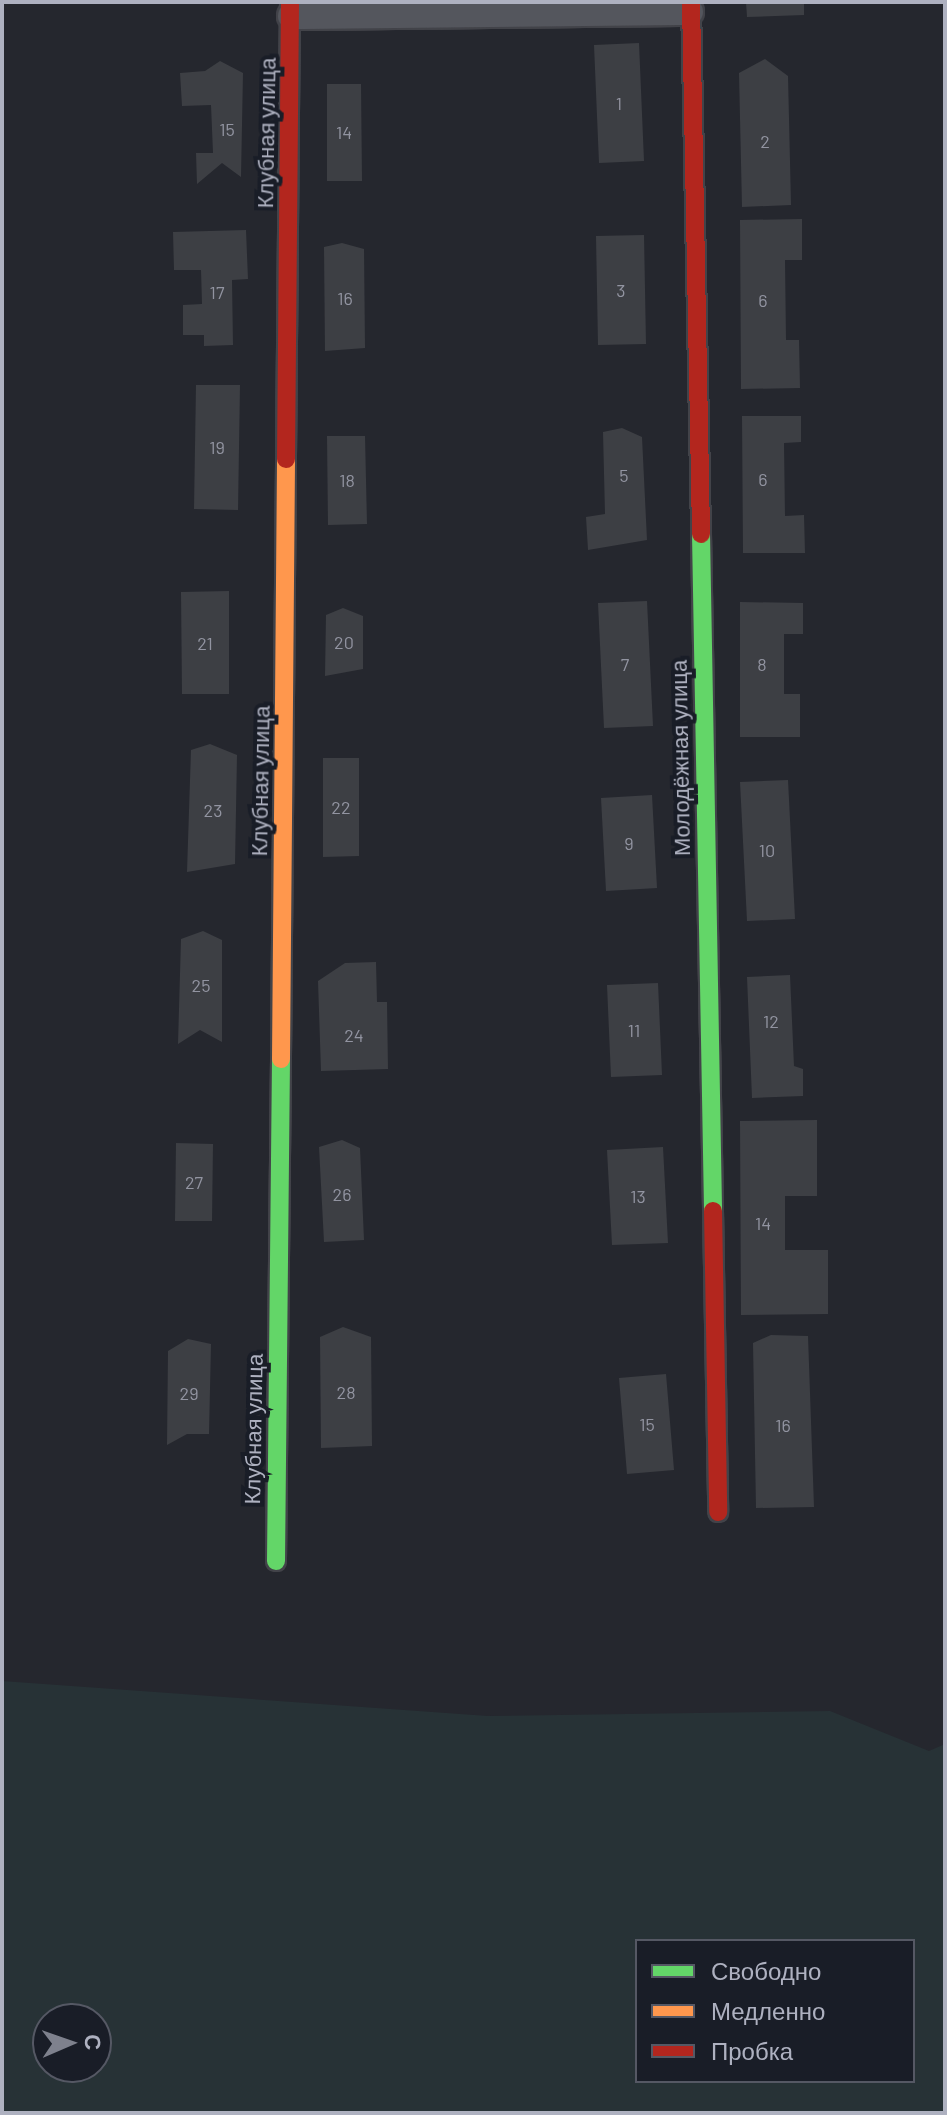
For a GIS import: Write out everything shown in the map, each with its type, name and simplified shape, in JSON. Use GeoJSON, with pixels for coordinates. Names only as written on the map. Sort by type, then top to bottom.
{"type":"FeatureCollection","features":[{"type":"Feature","properties":{"kind":"street"},"geometry":{"type":"LineString","coordinates":[[291,9],[690,7]]}},
{"type":"Feature","properties":{"kind":"street","name":"Молодёжная улица"},"geometry":{"type":"LineString","coordinates":[[690,7],[718,1512]]}},
{"type":"Feature","properties":{"kind":"street","name":"Клубная улица"},"geometry":{"type":"LineString","coordinates":[[276,1561],[291,9]]}},
{"type":"Feature","properties":{"kind":"shaded area"},"geometry":{"type":"Polygon","coordinates":[[[2,1681],[488,1716],[830,1711],[929,1751],[945,1744],[945,2113],[2,2113],[2,1681]]]}},
{"type":"Feature","properties":{"kind":"building"},"geometry":{"type":"Polygon","coordinates":[[[746,2],[804,2],[804,15],[747,17],[746,2]]]}},
{"type":"Feature","properties":{"kind":"building"},"geometry":{"type":"Polygon","coordinates":[[[639,43],[644,161],[599,163],[594,45],[639,43]]]}},
{"type":"Feature","properties":{"kind":"building"},"geometry":{"type":"Polygon","coordinates":[[[765,59],[788,76],[791,205],[742,207],[739,73],[765,59]]]}},
{"type":"Feature","properties":{"kind":"building"},"geometry":{"type":"Polygon","coordinates":[[[220,61],[243,73],[241,177],[222,163],[197,184],[196,153],[213,153],[211,105],[182,106],[180,73],[205,71],[220,61]]]}},
{"type":"Feature","properties":{"kind":"building"},"geometry":{"type":"Polygon","coordinates":[[[327,84],[361,84],[362,181],[327,181],[327,84]]]}},
{"type":"Feature","properties":{"kind":"building"},"geometry":{"type":"Polygon","coordinates":[[[802,219],[802,260],[785,260],[786,340],[799,340],[800,388],[741,389],[740,220],[802,219]]]}},
{"type":"Feature","properties":{"kind":"building"},"geometry":{"type":"Polygon","coordinates":[[[246,230],[248,279],[232,280],[233,345],[204,346],[204,335],[183,335],[183,305],[202,304],[201,270],[174,270],[173,232],[246,230]]]}},
{"type":"Feature","properties":{"kind":"building"},"geometry":{"type":"Polygon","coordinates":[[[644,235],[646,344],[598,345],[596,236],[644,235]]]}},
{"type":"Feature","properties":{"kind":"building"},"geometry":{"type":"Polygon","coordinates":[[[342,243],[364,249],[365,348],[325,351],[324,247],[342,243]]]}},
{"type":"Feature","properties":{"kind":"building"},"geometry":{"type":"Polygon","coordinates":[[[196,385],[240,385],[238,510],[194,509],[196,385]]]}},
{"type":"Feature","properties":{"kind":"building"},"geometry":{"type":"Polygon","coordinates":[[[742,416],[801,416],[801,442],[784,443],[785,516],[804,515],[805,553],[743,553],[742,416]]]}},
{"type":"Feature","properties":{"kind":"building"},"geometry":{"type":"Polygon","coordinates":[[[622,428],[642,437],[647,540],[588,550],[586,517],[605,514],[603,432],[622,428]]]}},
{"type":"Feature","properties":{"kind":"building"},"geometry":{"type":"Polygon","coordinates":[[[327,436],[365,436],[367,524],[328,525],[327,436]]]}},
{"type":"Feature","properties":{"kind":"building"},"geometry":{"type":"Polygon","coordinates":[[[229,591],[229,694],[182,694],[181,592],[229,591]]]}},
{"type":"Feature","properties":{"kind":"building"},"geometry":{"type":"Polygon","coordinates":[[[647,601],[653,726],[604,728],[598,603],[647,601]]]}},
{"type":"Feature","properties":{"kind":"building"},"geometry":{"type":"Polygon","coordinates":[[[740,602],[803,603],[803,634],[784,634],[784,694],[800,694],[800,737],[740,737],[740,602]]]}},
{"type":"Feature","properties":{"kind":"building"},"geometry":{"type":"Polygon","coordinates":[[[343,608],[363,616],[363,669],[325,676],[326,615],[343,608]]]}},
{"type":"Feature","properties":{"kind":"building"},"geometry":{"type":"Polygon","coordinates":[[[210,744],[237,755],[235,864],[187,872],[191,750],[210,744]]]}},
{"type":"Feature","properties":{"kind":"building"},"geometry":{"type":"Polygon","coordinates":[[[323,758],[359,758],[359,856],[323,857],[323,758]]]}},
{"type":"Feature","properties":{"kind":"building"},"geometry":{"type":"Polygon","coordinates":[[[788,780],[795,919],[747,921],[740,782],[788,780]]]}},
{"type":"Feature","properties":{"kind":"building"},"geometry":{"type":"Polygon","coordinates":[[[652,795],[657,888],[606,891],[601,798],[652,795]]]}},
{"type":"Feature","properties":{"kind":"building"},"geometry":{"type":"Polygon","coordinates":[[[203,931],[222,940],[222,1042],[200,1030],[178,1044],[181,939],[203,931]]]}},
{"type":"Feature","properties":{"kind":"building"},"geometry":{"type":"Polygon","coordinates":[[[376,962],[377,1002],[387,1002],[388,1069],[321,1071],[318,981],[345,963],[376,962]]]}},
{"type":"Feature","properties":{"kind":"building"},"geometry":{"type":"Polygon","coordinates":[[[790,975],[794,1066],[803,1069],[803,1096],[752,1098],[747,977],[790,975]]]}},
{"type":"Feature","properties":{"kind":"building"},"geometry":{"type":"Polygon","coordinates":[[[658,983],[662,1075],[611,1077],[607,985],[658,983]]]}},
{"type":"Feature","properties":{"kind":"building"},"geometry":{"type":"Polygon","coordinates":[[[817,1120],[817,1196],[785,1196],[785,1250],[828,1250],[828,1314],[741,1315],[740,1121],[817,1120]]]}},
{"type":"Feature","properties":{"kind":"building"},"geometry":{"type":"Polygon","coordinates":[[[342,1140],[360,1148],[364,1240],[324,1242],[319,1147],[342,1140]]]}},
{"type":"Feature","properties":{"kind":"building"},"geometry":{"type":"Polygon","coordinates":[[[176,1143],[213,1144],[212,1221],[175,1221],[176,1143]]]}},
{"type":"Feature","properties":{"kind":"building"},"geometry":{"type":"Polygon","coordinates":[[[663,1147],[668,1243],[612,1245],[607,1150],[663,1147]]]}},
{"type":"Feature","properties":{"kind":"building"},"geometry":{"type":"Polygon","coordinates":[[[343,1327],[371,1337],[372,1446],[321,1448],[320,1337],[343,1327]]]}},
{"type":"Feature","properties":{"kind":"building"},"geometry":{"type":"Polygon","coordinates":[[[771,1335],[808,1336],[814,1507],[756,1508],[753,1343],[771,1335]]]}},
{"type":"Feature","properties":{"kind":"building"},"geometry":{"type":"Polygon","coordinates":[[[188,1339],[211,1344],[209,1434],[187,1434],[167,1445],[168,1351],[188,1339]]]}},
{"type":"Feature","properties":{"kind":"building"},"geometry":{"type":"Polygon","coordinates":[[[666,1374],[674,1470],[627,1474],[619,1378],[666,1374]]]}},
{"type":"Feature","properties":{"kind":"traffic: fast"},"geometry":{"type":"LineString","coordinates":[[701,534],[713,1211]]}},
{"type":"Feature","properties":{"kind":"traffic: fast"},"geometry":{"type":"LineString","coordinates":[[276,1561],[281,1059]]}},
{"type":"Feature","properties":{"kind":"traffic: slow"},"geometry":{"type":"LineString","coordinates":[[281,1059],[286,459]]}},
{"type":"Feature","properties":{"kind":"traffic: jam"},"geometry":{"type":"LineString","coordinates":[[286,459],[290,2]]}},
{"type":"Feature","properties":{"kind":"traffic: jam"},"geometry":{"type":"LineString","coordinates":[[691,2],[701,534]]}},
{"type":"Feature","properties":{"kind":"traffic: jam"},"geometry":{"type":"LineString","coordinates":[[713,1211],[718,1512]]}}]}
